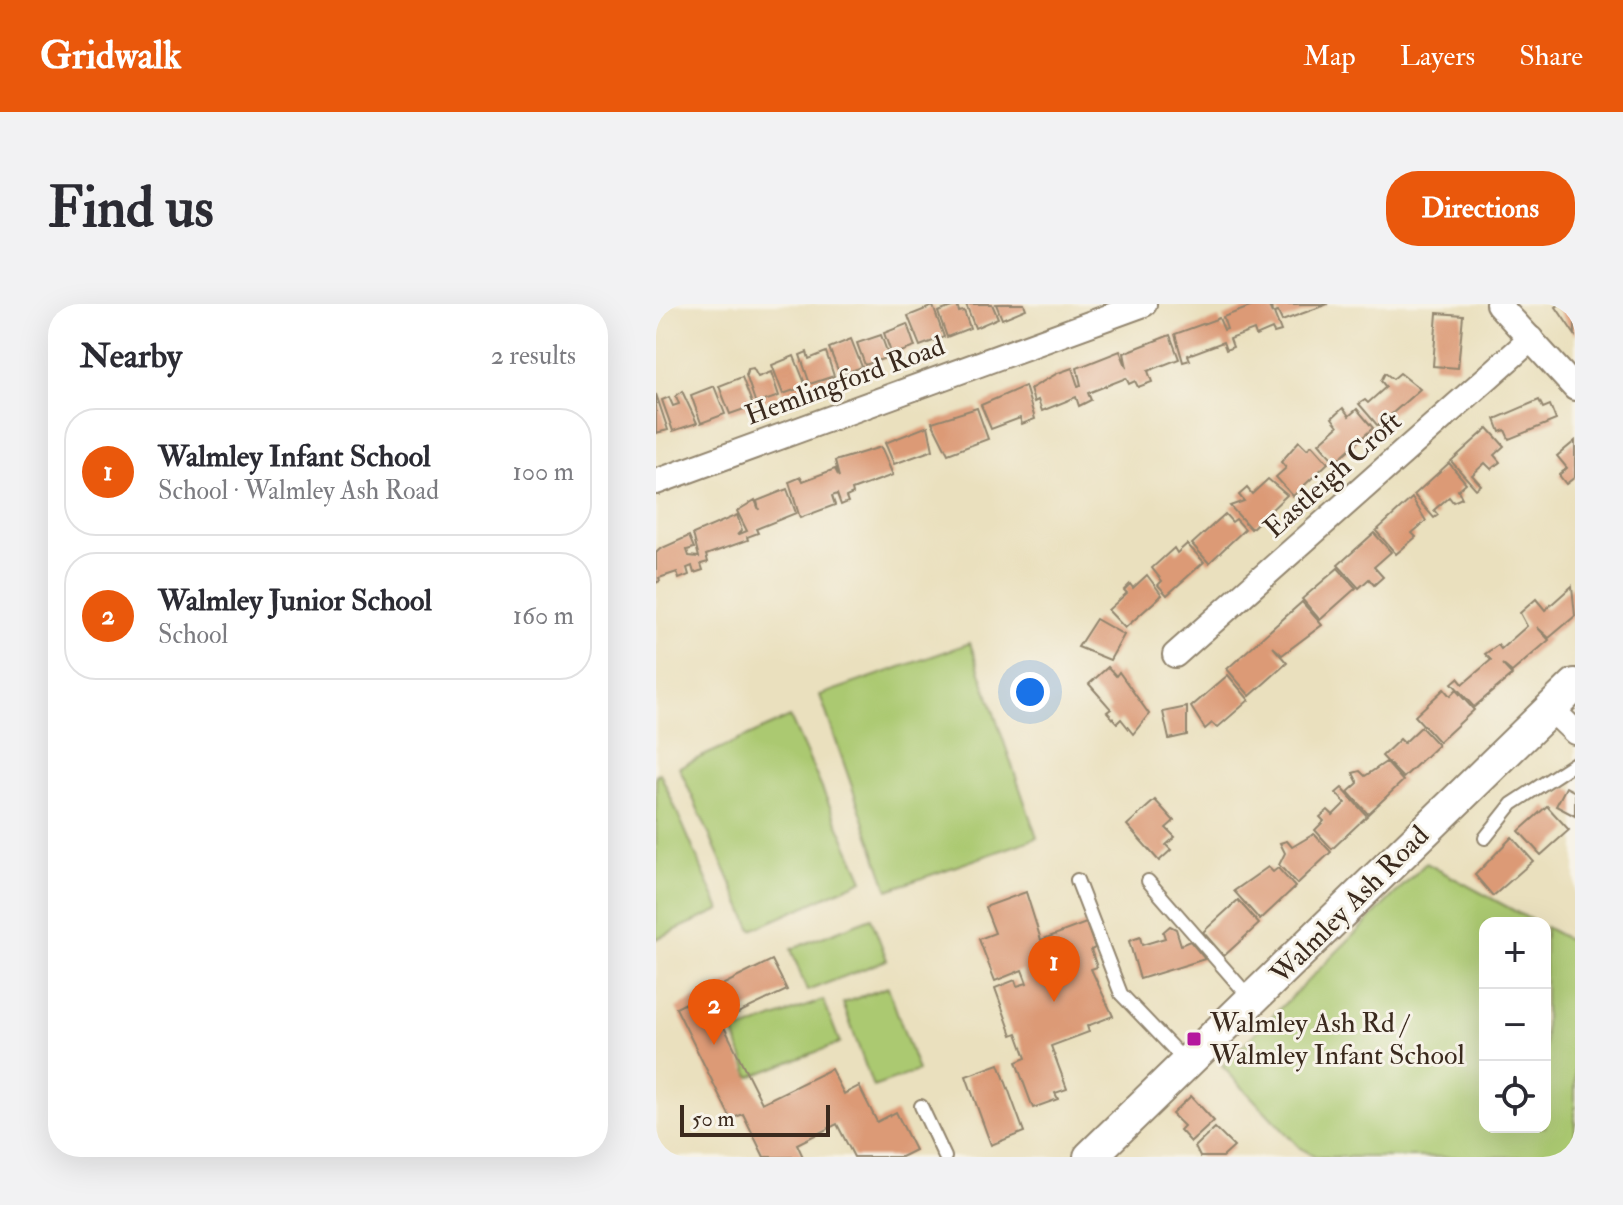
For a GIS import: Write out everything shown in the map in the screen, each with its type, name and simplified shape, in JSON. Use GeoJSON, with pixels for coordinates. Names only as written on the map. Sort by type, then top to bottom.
{"type":"FeatureCollection","features":[{"type":"Feature","properties":{"kind":"street","name":"Hemlingford Road"},"geometry":{"type":"LineString","coordinates":[[656,482],[1144,304]]}},
{"type":"Feature","properties":{"kind":"street"},"geometry":{"type":"LineString","coordinates":[[1498,304],[1575,388]]}},
{"type":"Feature","properties":{"kind":"street","name":"Eastleigh Croft"},"geometry":{"type":"LineString","coordinates":[[1175,655],[1531,339]]}},
{"type":"Feature","properties":{"kind":"street","name":"Walmley Ash Road"},"geometry":{"type":"LineString","coordinates":[[1090,1157],[1575,685]]}},
{"type":"Feature","properties":{"kind":"street"},"geometry":{"type":"LineString","coordinates":[[1550,708],[1575,732]]}},
{"type":"Feature","properties":{"kind":"lane"},"geometry":{"type":"LineString","coordinates":[[1485,838],[1512,804],[1575,763]]}},
{"type":"Feature","properties":{"kind":"lane"},"geometry":{"type":"LineString","coordinates":[[1077,880],[1121,994],[1188,1064]]}},
{"type":"Feature","properties":{"kind":"lane"},"geometry":{"type":"LineString","coordinates":[[1148,881],[1253,1001]]}},
{"type":"Feature","properties":{"kind":"lane"},"geometry":{"type":"LineString","coordinates":[[921,1106],[945,1157]]}},
{"type":"Feature","properties":{"kind":"green space"},"geometry":{"type":"Polygon","coordinates":[[[970,643],[1037,838],[888,890],[820,695],[970,643]]]}},
{"type":"Feature","properties":{"kind":"green space"},"geometry":{"type":"Polygon","coordinates":[[[790,717],[863,880],[752,930],[679,767],[790,717]]]}},
{"type":"Feature","properties":{"kind":"green space"},"geometry":{"type":"Polygon","coordinates":[[[660,773],[720,910],[656,939],[656,775],[660,773]]]}},
{"type":"Feature","properties":{"kind":"green space"},"geometry":{"type":"Polygon","coordinates":[[[1426,863],[1526,917],[1479,917],[1479,1133],[1551,1133],[1551,930],[1575,943],[1575,1157],[1317,1157],[1300,1148],[1222,1066],[1426,863]]]}},
{"type":"Feature","properties":{"kind":"green space"},"geometry":{"type":"Polygon","coordinates":[[[871,918],[887,960],[807,991],[791,949],[871,918]]]}},
{"type":"Feature","properties":{"kind":"green space"},"geometry":{"type":"Polygon","coordinates":[[[888,987],[918,1071],[873,1087],[843,1003],[888,987]]]}},
{"type":"Feature","properties":{"kind":"green space"},"geometry":{"type":"Polygon","coordinates":[[[823,1000],[840,1043],[750,1077],[734,1033],[823,1000]]]}},
{"type":"Feature","properties":{"kind":"building"},"geometry":{"type":"Polygon","coordinates":[[[966,304],[992,304],[998,318],[975,328],[966,304]]]}},
{"type":"Feature","properties":{"kind":"building"},"geometry":{"type":"Polygon","coordinates":[[[996,304],[1024,304],[1026,309],[1002,319],[996,304]]]}},
{"type":"Feature","properties":{"kind":"building"},"geometry":{"type":"Polygon","coordinates":[[[1258,304],[1268,304],[1272,313],[1271,304],[1328,304],[1282,321],[1278,312],[1274,313],[1281,331],[1274,333],[1272,329],[1256,336],[1254,330],[1230,339],[1233,347],[1226,350],[1223,342],[1188,355],[1190,360],[1183,362],[1175,334],[1219,318],[1224,330],[1227,329],[1223,317],[1258,304]]]}},
{"type":"Feature","properties":{"kind":"building"},"geometry":{"type":"Polygon","coordinates":[[[1575,304],[1575,335],[1556,307],[1575,304]]]}},
{"type":"Feature","properties":{"kind":"building"},"geometry":{"type":"Polygon","coordinates":[[[957,305],[959,312],[964,311],[970,328],[947,337],[938,312],[957,305]]]}},
{"type":"Feature","properties":{"kind":"building"},"geometry":{"type":"Polygon","coordinates":[[[933,306],[944,337],[920,346],[908,316],[933,306]]]}},
{"type":"Feature","properties":{"kind":"building"},"geometry":{"type":"Polygon","coordinates":[[[1437,313],[1463,315],[1458,368],[1433,366],[1437,313]]]}},
{"type":"Feature","properties":{"kind":"building"},"geometry":{"type":"Polygon","coordinates":[[[907,324],[915,347],[892,355],[884,333],[907,324]]]}},
{"type":"Feature","properties":{"kind":"building"},"geometry":{"type":"Polygon","coordinates":[[[881,335],[889,357],[865,365],[857,343],[881,335]]]}},
{"type":"Feature","properties":{"kind":"building"},"geometry":{"type":"Polygon","coordinates":[[[1170,335],[1179,359],[1148,371],[1152,382],[1138,387],[1135,381],[1129,384],[1126,378],[1088,393],[1091,400],[1079,406],[1076,397],[1042,411],[1038,400],[1034,402],[1030,389],[1058,373],[1072,368],[1078,386],[1081,385],[1077,368],[1120,351],[1127,368],[1124,353],[1170,335]]]}},
{"type":"Feature","properties":{"kind":"building"},"geometry":{"type":"Polygon","coordinates":[[[851,339],[862,367],[840,375],[829,348],[851,339]]]}},
{"type":"Feature","properties":{"kind":"building"},"geometry":{"type":"Polygon","coordinates":[[[807,352],[809,359],[826,352],[834,376],[810,384],[800,355],[807,352]]]}},
{"type":"Feature","properties":{"kind":"building"},"geometry":{"type":"Polygon","coordinates":[[[794,356],[806,386],[783,394],[772,365],[794,356]]]}},
{"type":"Feature","properties":{"kind":"building"},"geometry":{"type":"Polygon","coordinates":[[[753,368],[758,377],[771,372],[779,396],[756,404],[746,375],[748,369],[753,368]]]}},
{"type":"Feature","properties":{"kind":"building"},"geometry":{"type":"Polygon","coordinates":[[[1385,373],[1393,379],[1400,373],[1420,389],[1378,426],[1359,404],[1365,400],[1368,403],[1386,387],[1381,381],[1385,373]]]}},
{"type":"Feature","properties":{"kind":"building"},"geometry":{"type":"Polygon","coordinates":[[[742,377],[753,406],[730,414],[719,386],[742,377]]]}},
{"type":"Feature","properties":{"kind":"building"},"geometry":{"type":"Polygon","coordinates":[[[714,386],[725,414],[701,423],[691,395],[714,386]]]}},
{"type":"Feature","properties":{"kind":"building"},"geometry":{"type":"Polygon","coordinates":[[[1025,386],[1035,419],[1022,424],[1020,418],[991,429],[981,405],[1025,386]]]}},
{"type":"Feature","properties":{"kind":"building"},"geometry":{"type":"Polygon","coordinates":[[[682,391],[697,423],[673,431],[662,400],[669,397],[673,406],[679,404],[676,396],[682,391]]]}},
{"type":"Feature","properties":{"kind":"building"},"geometry":{"type":"Polygon","coordinates":[[[656,394],[668,430],[656,433],[656,394]]]}},
{"type":"Feature","properties":{"kind":"building"},"geometry":{"type":"Polygon","coordinates":[[[1539,400],[1543,408],[1550,405],[1556,420],[1509,439],[1505,430],[1500,432],[1495,419],[1539,400]]]}},
{"type":"Feature","properties":{"kind":"building"},"geometry":{"type":"Polygon","coordinates":[[[977,408],[988,439],[948,454],[932,422],[977,408]]]}},
{"type":"Feature","properties":{"kind":"building"},"geometry":{"type":"Polygon","coordinates":[[[1343,408],[1349,416],[1357,409],[1373,428],[1335,462],[1319,443],[1338,426],[1332,418],[1343,408]]]}},
{"type":"Feature","properties":{"kind":"building"},"geometry":{"type":"Polygon","coordinates":[[[928,426],[933,450],[894,464],[885,443],[928,426]]]}},
{"type":"Feature","properties":{"kind":"building"},"geometry":{"type":"Polygon","coordinates":[[[1488,428],[1504,446],[1494,455],[1500,462],[1491,469],[1485,463],[1472,475],[1481,485],[1476,489],[1451,461],[1488,428]]]}},
{"type":"Feature","properties":{"kind":"building"},"geometry":{"type":"Polygon","coordinates":[[[1299,441],[1307,449],[1312,445],[1328,463],[1293,496],[1276,477],[1286,468],[1281,462],[1299,441]]]}},
{"type":"Feature","properties":{"kind":"building"},"geometry":{"type":"Polygon","coordinates":[[[1575,441],[1575,477],[1566,484],[1559,475],[1567,468],[1557,456],[1575,441]]]}},
{"type":"Feature","properties":{"kind":"building"},"geometry":{"type":"Polygon","coordinates":[[[881,447],[893,475],[852,490],[853,494],[846,497],[848,502],[841,505],[837,494],[832,496],[835,505],[800,518],[789,482],[801,477],[803,481],[835,469],[839,477],[835,461],[881,447]]]}},
{"type":"Feature","properties":{"kind":"building"},"geometry":{"type":"Polygon","coordinates":[[[1449,463],[1466,483],[1458,490],[1462,498],[1453,502],[1449,497],[1434,510],[1438,515],[1434,518],[1414,495],[1449,463]]]}},
{"type":"Feature","properties":{"kind":"building"},"geometry":{"type":"Polygon","coordinates":[[[1268,479],[1287,495],[1251,529],[1230,506],[1244,501],[1239,495],[1247,488],[1252,494],[1268,479]]]}},
{"type":"Feature","properties":{"kind":"building"},"geometry":{"type":"Polygon","coordinates":[[[787,489],[796,513],[756,529],[758,533],[747,537],[748,540],[706,555],[708,562],[701,564],[703,570],[694,573],[692,566],[687,568],[689,575],[679,579],[677,572],[659,578],[660,581],[656,583],[656,553],[660,549],[689,536],[694,548],[687,550],[689,556],[699,557],[693,534],[737,515],[742,530],[737,535],[747,531],[737,511],[755,500],[759,510],[757,501],[787,489]]]}},
{"type":"Feature","properties":{"kind":"building"},"geometry":{"type":"Polygon","coordinates":[[[1412,498],[1426,521],[1412,533],[1416,537],[1396,554],[1376,531],[1412,498]]]}},
{"type":"Feature","properties":{"kind":"building"},"geometry":{"type":"Polygon","coordinates":[[[1225,514],[1232,522],[1236,519],[1245,529],[1209,563],[1192,544],[1225,514]]]}},
{"type":"Feature","properties":{"kind":"building"},"geometry":{"type":"Polygon","coordinates":[[[1374,533],[1391,552],[1374,567],[1383,577],[1374,585],[1369,579],[1359,588],[1338,565],[1374,533]]]}},
{"type":"Feature","properties":{"kind":"building"},"geometry":{"type":"Polygon","coordinates":[[[1187,544],[1204,562],[1167,595],[1158,585],[1162,581],[1152,568],[1174,548],[1177,553],[1187,544]]]}},
{"type":"Feature","properties":{"kind":"building"},"geometry":{"type":"Polygon","coordinates":[[[1338,568],[1356,588],[1320,620],[1302,599],[1338,568]]]}},
{"type":"Feature","properties":{"kind":"building"},"geometry":{"type":"Polygon","coordinates":[[[1147,575],[1162,595],[1125,628],[1108,610],[1127,593],[1124,590],[1130,584],[1133,588],[1147,575]]]}},
{"type":"Feature","properties":{"kind":"building"},"geometry":{"type":"Polygon","coordinates":[[[1572,586],[1575,616],[1549,638],[1537,627],[1549,640],[1512,672],[1502,664],[1512,675],[1474,707],[1452,683],[1458,678],[1463,684],[1491,660],[1485,654],[1498,645],[1501,649],[1527,626],[1520,613],[1536,599],[1545,610],[1572,586]]]}},
{"type":"Feature","properties":{"kind":"building"},"geometry":{"type":"Polygon","coordinates":[[[1302,602],[1322,625],[1282,655],[1273,647],[1287,663],[1250,696],[1227,669],[1302,602]]]}},
{"type":"Feature","properties":{"kind":"building"},"geometry":{"type":"Polygon","coordinates":[[[1096,619],[1124,635],[1110,660],[1078,647],[1096,619]]]}},
{"type":"Feature","properties":{"kind":"building"},"geometry":{"type":"Polygon","coordinates":[[[1108,667],[1116,676],[1119,672],[1149,714],[1133,734],[1121,719],[1117,723],[1107,712],[1111,709],[1089,684],[1108,667]]]}},
{"type":"Feature","properties":{"kind":"building"},"geometry":{"type":"Polygon","coordinates":[[[1228,675],[1249,700],[1217,728],[1212,723],[1205,729],[1191,707],[1228,675]]]}},
{"type":"Feature","properties":{"kind":"building"},"geometry":{"type":"Polygon","coordinates":[[[1444,689],[1450,696],[1456,690],[1474,710],[1439,742],[1415,716],[1444,689]]]}},
{"type":"Feature","properties":{"kind":"building"},"geometry":{"type":"Polygon","coordinates":[[[1187,707],[1187,735],[1169,739],[1163,712],[1187,707]]]}},
{"type":"Feature","properties":{"kind":"building"},"geometry":{"type":"Polygon","coordinates":[[[1421,727],[1438,745],[1403,778],[1382,756],[1400,739],[1404,743],[1421,727]]]}},
{"type":"Feature","properties":{"kind":"building"},"geometry":{"type":"Polygon","coordinates":[[[1386,762],[1403,781],[1368,814],[1348,792],[1358,783],[1353,773],[1360,771],[1365,776],[1386,762]]]}},
{"type":"Feature","properties":{"kind":"building"},"geometry":{"type":"Polygon","coordinates":[[[1566,787],[1575,792],[1575,816],[1556,806],[1566,787]]]}},
{"type":"Feature","properties":{"kind":"building"},"geometry":{"type":"Polygon","coordinates":[[[1342,788],[1367,816],[1332,849],[1315,830],[1324,821],[1320,817],[1328,810],[1333,815],[1345,803],[1336,793],[1342,788]]]}},
{"type":"Feature","properties":{"kind":"building"},"geometry":{"type":"Polygon","coordinates":[[[1155,800],[1174,821],[1166,828],[1175,837],[1166,845],[1171,850],[1159,861],[1127,825],[1155,800]]]}},
{"type":"Feature","properties":{"kind":"building"},"geometry":{"type":"Polygon","coordinates":[[[1547,806],[1569,830],[1541,855],[1519,831],[1547,806]]]}},
{"type":"Feature","properties":{"kind":"building"},"geometry":{"type":"Polygon","coordinates":[[[1314,834],[1331,852],[1297,884],[1279,865],[1285,853],[1280,843],[1287,841],[1292,847],[1314,834]]]}},
{"type":"Feature","properties":{"kind":"building"},"geometry":{"type":"Polygon","coordinates":[[[1512,837],[1533,861],[1493,896],[1475,875],[1512,837]]]}},
{"type":"Feature","properties":{"kind":"building"},"geometry":{"type":"Polygon","coordinates":[[[1268,867],[1273,872],[1278,868],[1295,887],[1260,920],[1234,891],[1268,867]]]}},
{"type":"Feature","properties":{"kind":"building"},"geometry":{"type":"Polygon","coordinates":[[[1026,892],[1041,940],[1086,923],[1095,948],[1091,950],[1097,967],[1091,969],[1113,1016],[1087,1026],[1089,1032],[1051,1046],[1067,1089],[1055,1093],[1058,1099],[1033,1108],[1016,1062],[1026,1058],[1017,1033],[1012,1035],[995,988],[1015,980],[1017,986],[1027,983],[1022,970],[995,981],[979,939],[995,933],[985,907],[1026,892]]]}},
{"type":"Feature","properties":{"kind":"building"},"geometry":{"type":"Polygon","coordinates":[[[1238,900],[1259,924],[1224,956],[1203,932],[1238,900]]]}},
{"type":"Feature","properties":{"kind":"building"},"geometry":{"type":"Polygon","coordinates":[[[1170,926],[1176,929],[1181,945],[1190,941],[1205,959],[1140,979],[1129,941],[1140,937],[1142,945],[1165,938],[1163,932],[1170,926]]]}},
{"type":"Feature","properties":{"kind":"building"},"geometry":{"type":"Polygon","coordinates":[[[772,960],[787,990],[721,1021],[762,1103],[831,1069],[844,1094],[859,1086],[877,1122],[896,1112],[915,1150],[901,1157],[854,1157],[837,1124],[797,1144],[803,1157],[764,1157],[743,1114],[731,1119],[676,1008],[772,960]]]}},
{"type":"Feature","properties":{"kind":"building"},"geometry":{"type":"Polygon","coordinates":[[[999,1064],[1024,1132],[991,1145],[966,1076],[999,1064]]]}},
{"type":"Feature","properties":{"kind":"building"},"geometry":{"type":"Polygon","coordinates":[[[1191,1096],[1214,1121],[1191,1142],[1180,1130],[1184,1126],[1172,1114],[1191,1096]]]}},
{"type":"Feature","properties":{"kind":"building"},"geometry":{"type":"Polygon","coordinates":[[[1215,1128],[1234,1147],[1223,1157],[1200,1157],[1195,1147],[1215,1128]]]}},
{"type":"Feature","properties":{"kind":"place","name":"Walmley Infant School"},"geometry":{"type":"Point","coordinates":[1054,1002]}},
{"type":"Feature","properties":{"kind":"place","name":"Walmley Ash Rd / Walmley Infant School"},"geometry":{"type":"Point","coordinates":[1194,1039]}},
{"type":"Feature","properties":{"kind":"place","name":"Walmley Junior School"},"geometry":{"type":"Point","coordinates":[714,1045]}}]}
